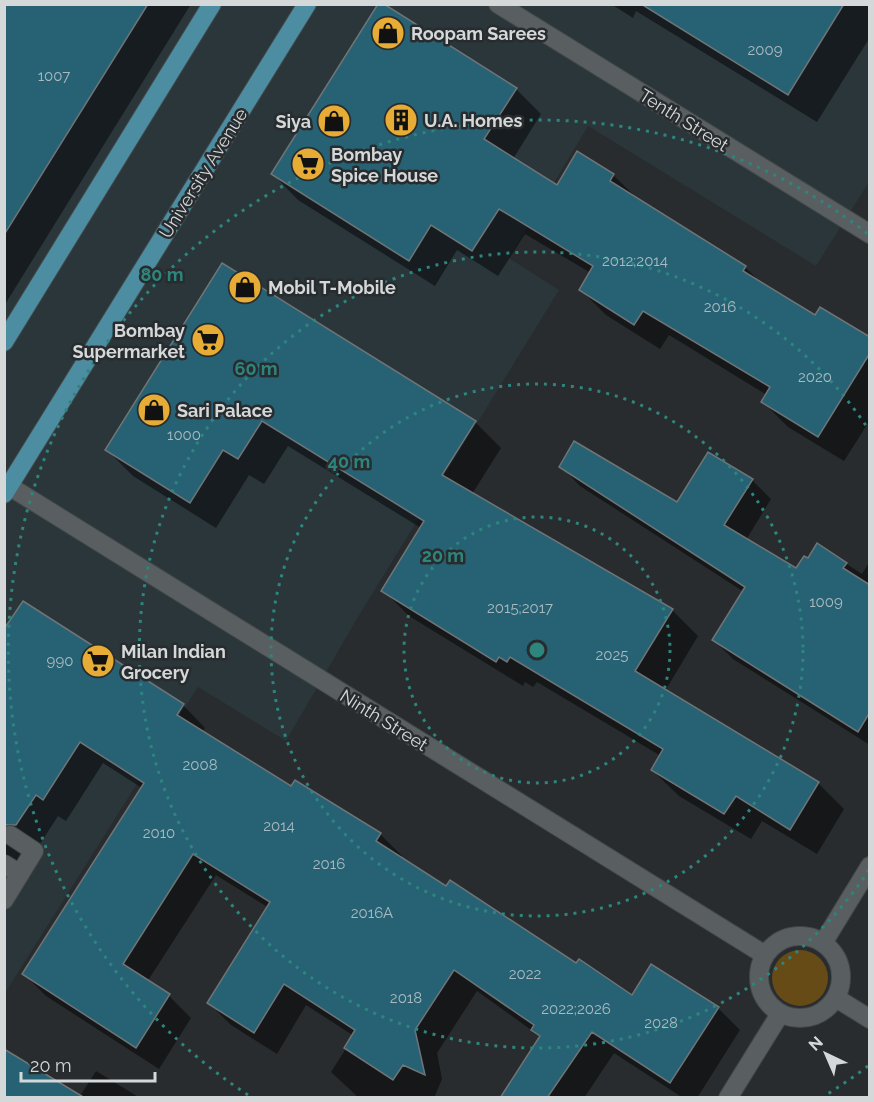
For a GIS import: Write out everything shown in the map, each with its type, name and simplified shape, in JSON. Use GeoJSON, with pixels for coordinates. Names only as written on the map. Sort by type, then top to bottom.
{"type":"FeatureCollection","features":[{"type":"Feature","properties":{"kind":"main road"},"geometry":{"type":"LineString","coordinates":[[4,342],[212,4]]}},
{"type":"Feature","properties":{"kind":"main road","name":"University Avenue"},"geometry":{"type":"LineString","coordinates":[[6,488],[307,4]]}},
{"type":"Feature","properties":{"kind":"street","name":"Tenth Street"},"geometry":{"type":"LineString","coordinates":[[498,4],[870,234]]}},
{"type":"Feature","properties":{"kind":"street","name":"Ninth Street"},"geometry":{"type":"LineString","coordinates":[[6,488],[765,955]]}},
{"type":"Feature","properties":{"kind":"street"},"geometry":{"type":"LineString","coordinates":[[5,898],[34,851],[10,835]]}},
{"type":"Feature","properties":{"kind":"street"},"geometry":{"type":"LineString","coordinates":[[4,864],[20,874]]}},
{"type":"Feature","properties":{"kind":"street"},"geometry":{"type":"LineString","coordinates":[[823,943],[870,866]]}},
{"type":"Feature","properties":{"kind":"street"},"geometry":{"type":"LineString","coordinates":[[798,936],[823,943],[837,958],[840,968],[841,978],[836,998],[828,1008],[811,1017],[792,1018],[780,1014],[769,1005],[759,981],[760,968],[765,955],[785,939],[798,936]]}},
{"type":"Feature","properties":{"kind":"street"},"geometry":{"type":"LineString","coordinates":[[836,998],[870,1019]]}},
{"type":"Feature","properties":{"kind":"street"},"geometry":{"type":"LineString","coordinates":[[728,1098],[780,1014]]}},
{"type":"Feature","properties":{"kind":"shaded area"},"geometry":{"type":"Polygon","coordinates":[[[5,5],[869,5],[869,182],[816,266],[588,126],[509,258],[559,290],[358,617],[286,741],[198,687],[5,993],[5,5]]]}},
{"type":"Feature","properties":{"kind":"shaded area"},"geometry":{"type":"Polygon","coordinates":[[[800,950],[815,955],[823,963],[828,978],[823,993],[815,1001],[800,1006],[785,1001],[777,993],[772,978],[777,963],[785,955],[800,950]]]}},
{"type":"Feature","properties":{"kind":"building"},"geometry":{"type":"Polygon","coordinates":[[[4,4],[148,4],[4,235],[4,4]]]}},
{"type":"Feature","properties":{"kind":"building"},"geometry":{"type":"Polygon","coordinates":[[[378,4],[384,4],[517,88],[484,139],[557,185],[577,151],[614,174],[610,181],[746,266],[743,271],[815,315],[820,307],[870,337],[870,353],[818,437],[761,402],[770,387],[643,311],[634,325],[579,290],[593,266],[499,209],[472,251],[431,225],[409,261],[271,174],[378,4]]]}},
{"type":"Feature","properties":{"kind":"building"},"geometry":{"type":"Polygon","coordinates":[[[641,4],[844,4],[788,95],[641,4]]]}},
{"type":"Feature","properties":{"kind":"building"},"geometry":{"type":"Polygon","coordinates":[[[222,263],[476,421],[442,475],[673,609],[635,671],[819,782],[790,830],[736,796],[724,814],[651,770],[663,749],[510,657],[507,662],[499,657],[496,662],[381,591],[424,521],[262,421],[238,459],[223,450],[190,503],[105,450],[222,263]]]}},
{"type":"Feature","properties":{"kind":"building"},"geometry":{"type":"Polygon","coordinates":[[[574,441],[677,502],[708,452],[753,479],[724,525],[796,568],[804,556],[808,558],[817,543],[847,563],[843,568],[870,585],[870,712],[858,732],[712,640],[745,587],[559,467],[574,441]]]}},
{"type":"Feature","properties":{"kind":"building"},"geometry":{"type":"Polygon","coordinates":[[[23,601],[184,704],[177,715],[291,786],[295,780],[381,833],[376,841],[446,886],[450,880],[576,963],[579,959],[632,995],[651,964],[719,1007],[670,1083],[592,1032],[547,1098],[500,1098],[540,1036],[531,1030],[534,1025],[454,970],[415,1030],[425,1075],[403,1065],[393,1080],[344,1048],[355,1030],[284,984],[254,1033],[207,1003],[270,902],[193,854],[123,964],[170,994],[136,1048],[22,974],[144,783],[80,742],[43,800],[36,795],[16,825],[4,825],[4,629],[23,601]]]}},
{"type":"Feature","properties":{"kind":"building"},"geometry":{"type":"Polygon","coordinates":[[[4,1049],[85,1098],[4,1098],[4,1049]]]}},
{"type":"Feature","properties":{"kind":"place","name":"Roopam Sarees"},"geometry":{"type":"Point","coordinates":[388,33]}},
{"type":"Feature","properties":{"kind":"place","name":"U.A. Homes"},"geometry":{"type":"Point","coordinates":[401,120]}},
{"type":"Feature","properties":{"kind":"place","name":"Siya"},"geometry":{"type":"Point","coordinates":[334,121]}},
{"type":"Feature","properties":{"kind":"place","name":"Bombay Spice House"},"geometry":{"type":"Point","coordinates":[308,164]}},
{"type":"Feature","properties":{"kind":"place","name":"Mobil T-Mobile"},"geometry":{"type":"Point","coordinates":[245,287]}},
{"type":"Feature","properties":{"kind":"place","name":"Bombay Supermarket"},"geometry":{"type":"Point","coordinates":[208,340]}},
{"type":"Feature","properties":{"kind":"place","name":"Sari Palace"},"geometry":{"type":"Point","coordinates":[154,410]}},
{"type":"Feature","properties":{"kind":"place","name":"Milan Indian Grocery"},"geometry":{"type":"Point","coordinates":[98,661]}}]}
